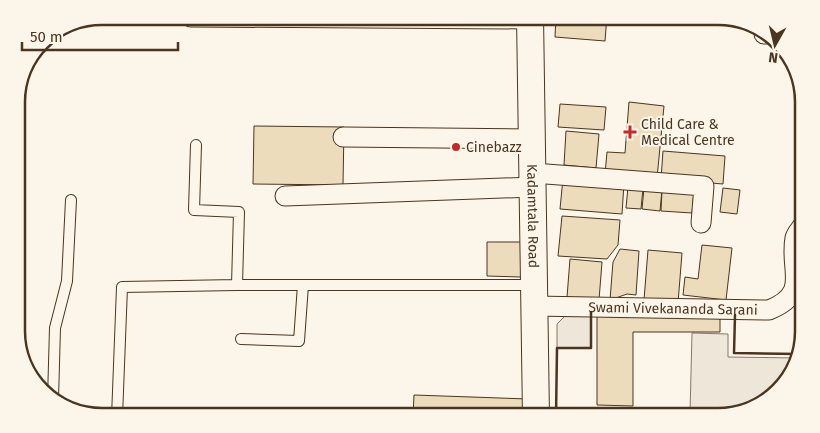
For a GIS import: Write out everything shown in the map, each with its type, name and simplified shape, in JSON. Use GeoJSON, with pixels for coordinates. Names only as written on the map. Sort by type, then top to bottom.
{"type":"FeatureCollection","features":[{"type":"Feature","properties":{"kind":"main road","name":"Kadamtala Road"},"geometry":{"type":"LineString","coordinates":[[530,25],[536,408]]}},
{"type":"Feature","properties":{"kind":"street"},"geometry":{"type":"LineString","coordinates":[[343,137],[532,139]]}},
{"type":"Feature","properties":{"kind":"street"},"geometry":{"type":"LineString","coordinates":[[285,196],[533,180],[704,186],[701,223]]}},
{"type":"Feature","properties":{"kind":"street","name":"Swami Vivekananda Sarani"},"geometry":{"type":"LineString","coordinates":[[534,296],[769,310],[786,302],[793,293],[795,280],[795,236]]}},
{"type":"Feature","properties":{"kind":"lane"},"geometry":{"type":"LineString","coordinates":[[196,145],[194,210],[239,212],[237,285]]}},
{"type":"Feature","properties":{"kind":"lane"},"geometry":{"type":"LineString","coordinates":[[53,391],[55,328],[67,281],[71,200]]}},
{"type":"Feature","properties":{"kind":"lane"},"geometry":{"type":"LineString","coordinates":[[241,339],[299,341],[303,285]]}},
{"type":"Feature","properties":{"kind":"lane"},"geometry":{"type":"LineString","coordinates":[[115,408],[122,288],[303,285],[534,296]]}},
{"type":"Feature","properties":{"kind":"shaded area"},"geometry":{"type":"Polygon","coordinates":[[[577,304],[591,304],[591,348],[557,348],[557,324],[577,304]]]}},
{"type":"Feature","properties":{"kind":"shaded area"},"geometry":{"type":"Polygon","coordinates":[[[692,333],[728,334],[728,357],[790,358],[776,382],[752,400],[733,407],[690,408],[692,333]]]}},
{"type":"Feature","properties":{"kind":"building"},"geometry":{"type":"Polygon","coordinates":[[[556,25],[606,25],[605,41],[555,37],[556,25]]]}},
{"type":"Feature","properties":{"kind":"building"},"geometry":{"type":"Polygon","coordinates":[[[629,102],[664,106],[657,178],[605,174],[607,152],[625,153],[629,102]]]}},
{"type":"Feature","properties":{"kind":"building"},"geometry":{"type":"Polygon","coordinates":[[[560,104],[606,107],[604,130],[558,127],[560,104]]]}},
{"type":"Feature","properties":{"kind":"building"},"geometry":{"type":"Polygon","coordinates":[[[254,126],[344,127],[343,185],[253,184],[254,126]]]}},
{"type":"Feature","properties":{"kind":"building"},"geometry":{"type":"Polygon","coordinates":[[[566,131],[599,134],[596,168],[564,165],[566,131]]]}},
{"type":"Feature","properties":{"kind":"building"},"geometry":{"type":"Polygon","coordinates":[[[663,151],[725,156],[723,184],[661,179],[663,151]]]}},
{"type":"Feature","properties":{"kind":"building"},"geometry":{"type":"Polygon","coordinates":[[[563,178],[624,183],[622,214],[560,209],[563,178]]]}},
{"type":"Feature","properties":{"kind":"building"},"geometry":{"type":"Polygon","coordinates":[[[628,187],[643,188],[641,209],[626,208],[628,187]]]}},
{"type":"Feature","properties":{"kind":"building"},"geometry":{"type":"Polygon","coordinates":[[[644,188],[662,190],[660,211],[642,209],[644,188]]]}},
{"type":"Feature","properties":{"kind":"building"},"geometry":{"type":"Polygon","coordinates":[[[723,188],[740,190],[737,214],[720,212],[723,188]]]}},
{"type":"Feature","properties":{"kind":"building"},"geometry":{"type":"Polygon","coordinates":[[[662,190],[694,192],[692,213],[661,211],[662,190]]]}},
{"type":"Feature","properties":{"kind":"building"},"geometry":{"type":"Polygon","coordinates":[[[562,216],[620,220],[618,245],[607,259],[558,256],[562,216]]]}},
{"type":"Feature","properties":{"kind":"building"},"geometry":{"type":"Polygon","coordinates":[[[487,242],[522,242],[521,277],[487,276],[487,242]]]}},
{"type":"Feature","properties":{"kind":"building"},"geometry":{"type":"Polygon","coordinates":[[[702,245],[732,248],[726,300],[683,295],[685,277],[698,279],[702,245]]]}},
{"type":"Feature","properties":{"kind":"building"},"geometry":{"type":"Polygon","coordinates":[[[620,249],[639,251],[636,295],[627,294],[610,300],[613,262],[620,249]]]}},
{"type":"Feature","properties":{"kind":"building"},"geometry":{"type":"Polygon","coordinates":[[[648,250],[682,253],[678,303],[644,300],[648,250]]]}},
{"type":"Feature","properties":{"kind":"building"},"geometry":{"type":"Polygon","coordinates":[[[570,259],[602,262],[599,300],[567,297],[570,259]]]}},
{"type":"Feature","properties":{"kind":"building"},"geometry":{"type":"Polygon","coordinates":[[[597,307],[720,307],[720,332],[633,332],[633,406],[597,405],[597,307]]]}},
{"type":"Feature","properties":{"kind":"building"},"geometry":{"type":"Polygon","coordinates":[[[414,395],[528,399],[528,408],[413,408],[414,395]]]}},
{"type":"Feature","properties":{"kind":"wall"},"geometry":{"type":"LineString","coordinates":[[556,408],[557,348],[591,348],[591,312]]}},
{"type":"Feature","properties":{"kind":"wall"},"geometry":{"type":"LineString","coordinates":[[735,315],[734,353],[791,354]]}},
{"type":"Feature","properties":{"kind":"place","name":"Child Care & Medical Centre"},"geometry":{"type":"Point","coordinates":[630,132]}},
{"type":"Feature","properties":{"kind":"place","name":"Cinebazz"},"geometry":{"type":"Point","coordinates":[456,147]}}]}
